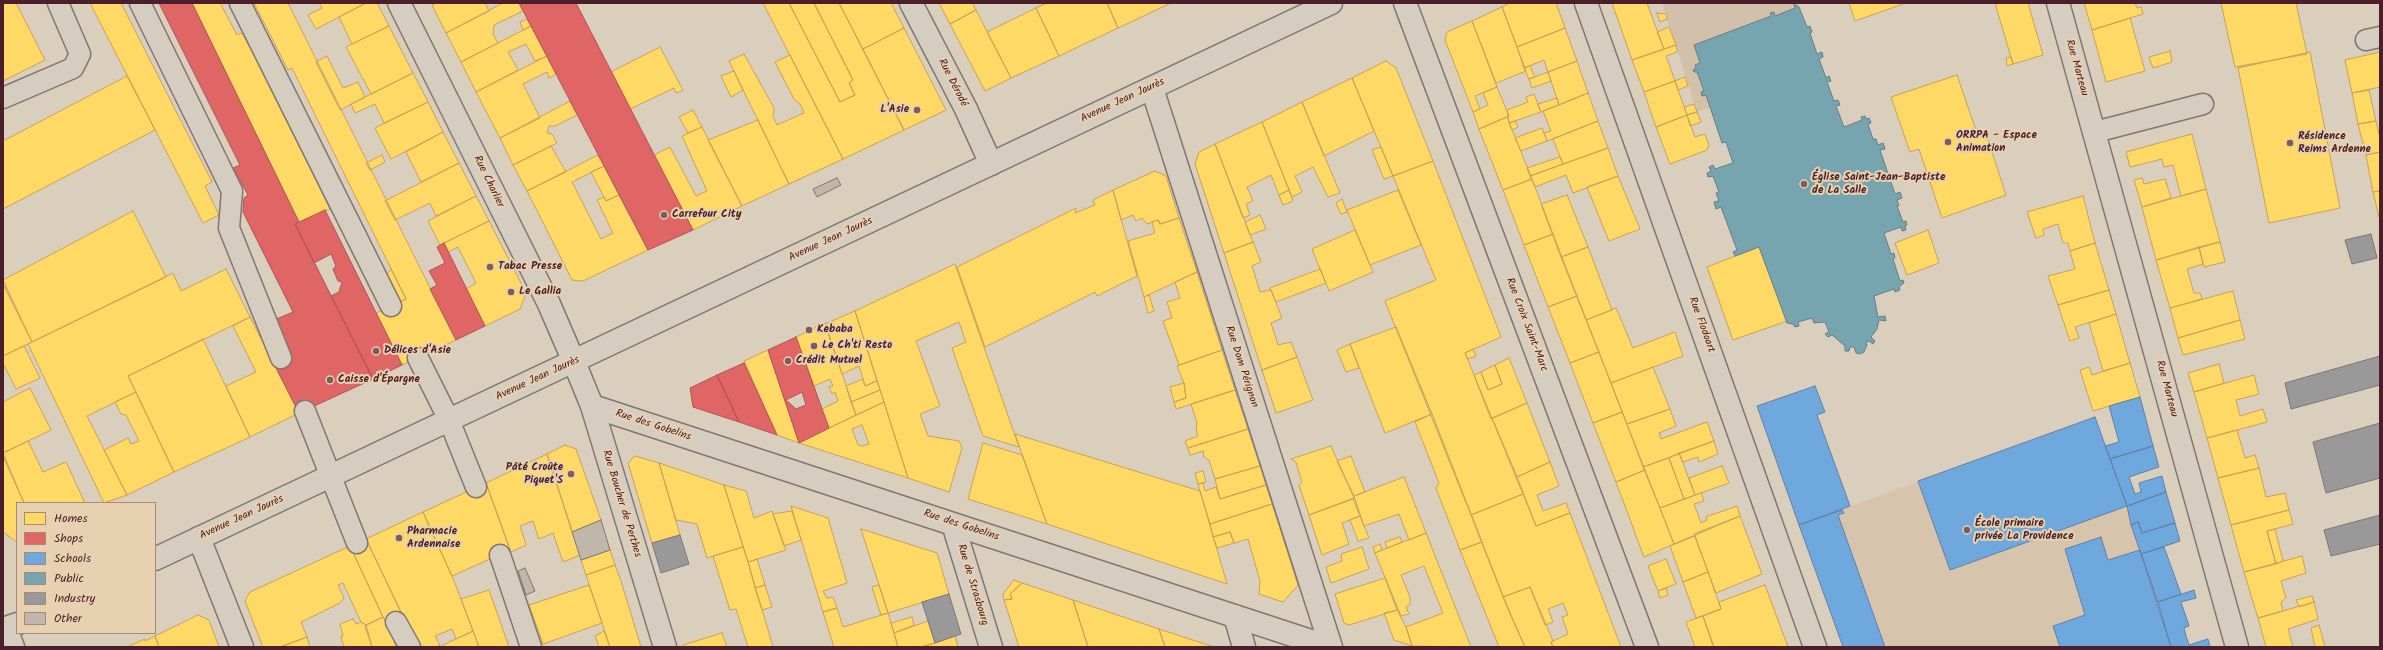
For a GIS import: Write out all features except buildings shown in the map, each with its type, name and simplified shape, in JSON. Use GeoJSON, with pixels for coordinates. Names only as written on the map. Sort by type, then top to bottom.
{"type":"FeatureCollection","features":[{"type":"Feature","properties":{"kind":"street","name":"Rue Charlier"},"geometry":{"type":"LineString","coordinates":[[399,3],[549,304],[574,362]]}},
{"type":"Feature","properties":{"kind":"street","name":"Rue Dérodé"},"geometry":{"type":"LineString","coordinates":[[911,3],[966,109],[991,164]]}},
{"type":"Feature","properties":{"kind":"street","name":"Avenue Jean Jaurès"},"geometry":{"type":"LineString","coordinates":[[156,559],[1331,3]]}},
{"type":"Feature","properties":{"kind":"street","name":"Rue Croix Saint-Marc"},"geometry":{"type":"LineString","coordinates":[[1405,3],[1647,647]]}},
{"type":"Feature","properties":{"kind":"street","name":"Rue Flodoart"},"geometry":{"type":"LineString","coordinates":[[1586,3],[1815,647]]}},
{"type":"Feature","properties":{"kind":"street","name":"Rue Marteau"},"geometry":{"type":"LineString","coordinates":[[2058,3],[2237,647]]}},
{"type":"Feature","properties":{"kind":"street","name":"Rue Dom Pérignon"},"geometry":{"type":"LineString","coordinates":[[1152,88],[1330,647]]}},
{"type":"Feature","properties":{"kind":"street","name":"Rue Boucher de Perthes"},"geometry":{"type":"LineString","coordinates":[[574,362],[592,406],[665,647]]}},
{"type":"Feature","properties":{"kind":"street","name":"Rue des Gobelins"},"geometry":{"type":"LineString","coordinates":[[592,406],[1330,647]]}},
{"type":"Feature","properties":{"kind":"street","name":"Rue de Strasbourg"},"geometry":{"type":"LineString","coordinates":[[953,524],[991,647]]}},
{"type":"Feature","properties":{"kind":"street"},"geometry":{"type":"LineString","coordinates":[[200,538],[242,647]]}},
{"type":"Feature","properties":{"kind":"street"},"geometry":{"type":"LineString","coordinates":[[1235,616],[1244,647]]}},
{"type":"Feature","properties":{"kind":"lane"},"geometry":{"type":"LineString","coordinates":[[3,98],[73,68],[80,54],[58,3]]}},
{"type":"Feature","properties":{"kind":"lane"},"geometry":{"type":"LineString","coordinates":[[140,3],[232,191],[228,228],[281,358]]}},
{"type":"Feature","properties":{"kind":"lane"},"geometry":{"type":"LineString","coordinates":[[240,3],[391,306]]}},
{"type":"Feature","properties":{"kind":"lane"},"geometry":{"type":"LineString","coordinates":[[2095,132],[2203,104]]}},
{"type":"Feature","properties":{"kind":"lane"},"geometry":{"type":"LineString","coordinates":[[418,358],[450,420],[476,487]]}},
{"type":"Feature","properties":{"kind":"lane"},"geometry":{"type":"LineString","coordinates":[[305,411],[357,543]]}},
{"type":"Feature","properties":{"kind":"lane"},"geometry":{"type":"LineString","coordinates":[[500,554],[532,647]]}},
{"type":"Feature","properties":{"kind":"lane"},"geometry":{"type":"LineString","coordinates":[[396,622],[410,647]]}},
{"type":"Feature","properties":{"kind":"shaded area"},"geometry":{"type":"Polygon","coordinates":[[[1662,3],[1798,3],[1799,7],[1794,4],[1795,8],[1775,16],[1774,12],[1770,13],[1771,16],[1694,45],[1700,63],[1695,65],[1696,68],[1693,70],[1697,72],[1704,91],[1702,96],[1706,95],[1710,107],[1697,112],[1662,3]]]}},
{"type":"Feature","properties":{"kind":"shaded area","name":"École primaire privée La Providence"},"geometry":{"type":"Polygon","coordinates":[[[2095,417],[2127,506],[2171,647],[1843,647],[1799,525],[2095,417]]]}},
{"type":"Feature","properties":{"kind":"place","name":"L'Asie"},"geometry":{"type":"Point","coordinates":[917,110]}},
{"type":"Feature","properties":{"kind":"place","name":"ORRPA - Espace Animation"},"geometry":{"type":"Point","coordinates":[1948,142]}},
{"type":"Feature","properties":{"kind":"place","name":"Résidence Reims Ardenne"},"geometry":{"type":"Point","coordinates":[2290,143]}},
{"type":"Feature","properties":{"kind":"place","name":"Église Saint-Jean-Baptiste de La Salle"},"geometry":{"type":"Point","coordinates":[1804,184]}},
{"type":"Feature","properties":{"kind":"place","name":"Carrefour City"},"geometry":{"type":"Point","coordinates":[664,215]}},
{"type":"Feature","properties":{"kind":"place","name":"Tabac Presse"},"geometry":{"type":"Point","coordinates":[490,267]}},
{"type":"Feature","properties":{"kind":"place","name":"Le Gallia"},"geometry":{"type":"Point","coordinates":[511,292]}},
{"type":"Feature","properties":{"kind":"place","name":"Kebaba"},"geometry":{"type":"Point","coordinates":[809,330]}},
{"type":"Feature","properties":{"kind":"place","name":"Le Ch'ti Resto"},"geometry":{"type":"Point","coordinates":[814,346]}},
{"type":"Feature","properties":{"kind":"place","name":"Délices d'Asie"},"geometry":{"type":"Point","coordinates":[376,351]}},
{"type":"Feature","properties":{"kind":"place","name":"Crédit Mutuel"},"geometry":{"type":"Point","coordinates":[788,361]}},
{"type":"Feature","properties":{"kind":"place","name":"Caisse d'Épargne"},"geometry":{"type":"Point","coordinates":[330,380]}},
{"type":"Feature","properties":{"kind":"place","name":"Pâté Croûte Piquet'S"},"geometry":{"type":"Point","coordinates":[571,474]}},
{"type":"Feature","properties":{"kind":"place","name":"École primaire privée La Providence"},"geometry":{"type":"Point","coordinates":[1967,530]}},
{"type":"Feature","properties":{"kind":"place","name":"Pharmacie Ardennaise"},"geometry":{"type":"Point","coordinates":[399,538]}}]}
